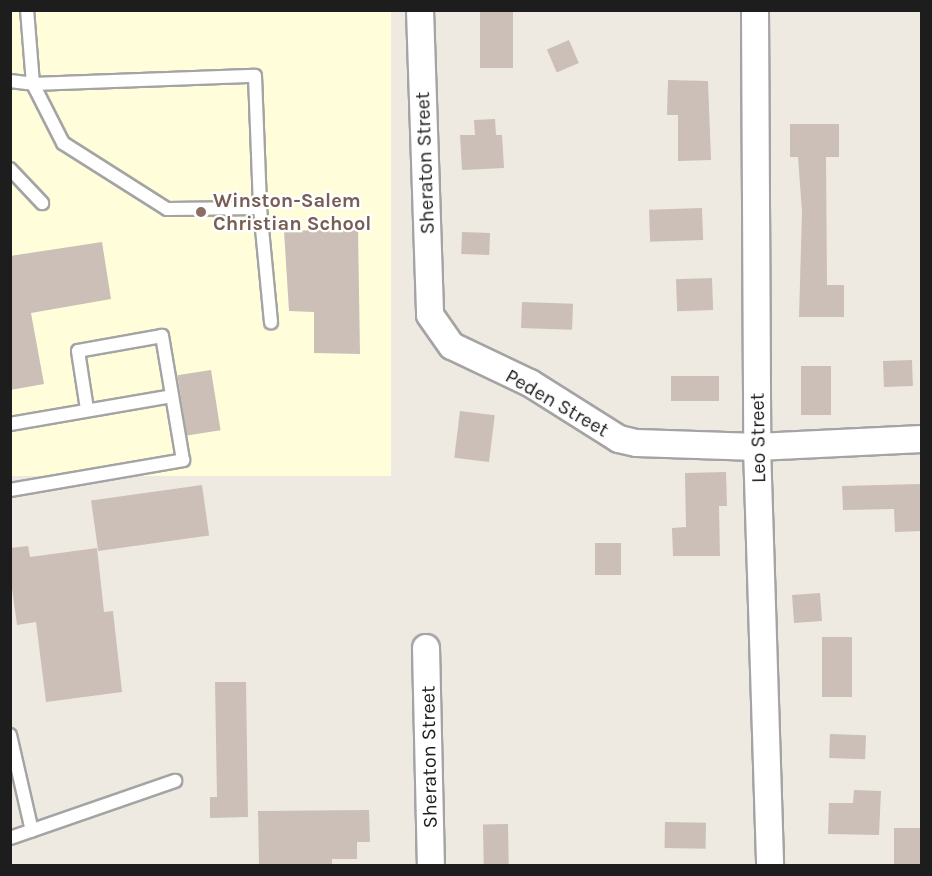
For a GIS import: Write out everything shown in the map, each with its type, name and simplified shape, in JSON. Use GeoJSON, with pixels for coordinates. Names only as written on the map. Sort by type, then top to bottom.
{"type":"FeatureCollection","features":[{"type":"Feature","properties":{"kind":"street","name":"Sheraton Street"},"geometry":{"type":"LineString","coordinates":[[420,10],[430,315]]}},
{"type":"Feature","properties":{"kind":"street","name":"Leo Street"},"geometry":{"type":"LineString","coordinates":[[754,10],[758,447],[770,866]]}},
{"type":"Feature","properties":{"kind":"street","name":"Peden Street"},"geometry":{"type":"LineString","coordinates":[[430,315],[452,346],[530,382],[619,439],[758,447],[921,439]]}},
{"type":"Feature","properties":{"kind":"street","name":"Sheraton Street"},"geometry":{"type":"LineString","coordinates":[[426,648],[431,866]]}},
{"type":"Feature","properties":{"kind":"lane"},"geometry":{"type":"LineString","coordinates":[[27,10],[33,84],[63,143],[167,209],[260,208]]}},
{"type":"Feature","properties":{"kind":"lane"},"geometry":{"type":"LineString","coordinates":[[10,81],[33,84],[255,76],[260,208],[271,322]]}},
{"type":"Feature","properties":{"kind":"lane"},"geometry":{"type":"LineString","coordinates":[[10,170],[42,203]]}},
{"type":"Feature","properties":{"kind":"lane"},"geometry":{"type":"LineString","coordinates":[[10,490],[183,460],[162,336],[78,351],[87,409]]}},
{"type":"Feature","properties":{"kind":"lane"},"geometry":{"type":"LineString","coordinates":[[10,424],[172,396]]}},
{"type":"Feature","properties":{"kind":"lane"},"geometry":{"type":"LineString","coordinates":[[10,735],[32,831]]}},
{"type":"Feature","properties":{"kind":"lane"},"geometry":{"type":"LineString","coordinates":[[10,838],[175,781]]}},
{"type":"Feature","properties":{"kind":"shaded area","name":"Winston-Salem Christian School"},"geometry":{"type":"Polygon","coordinates":[[[11,11],[391,11],[391,476],[11,476],[11,11]]]}},
{"type":"Feature","properties":{"kind":"building"},"geometry":{"type":"Polygon","coordinates":[[[480,10],[513,10],[513,68],[480,68],[480,10]]]}},
{"type":"Feature","properties":{"kind":"building"},"geometry":{"type":"Polygon","coordinates":[[[569,40],[579,63],[557,72],[547,49],[569,40]]]}},
{"type":"Feature","properties":{"kind":"building"},"geometry":{"type":"Polygon","coordinates":[[[668,80],[708,81],[711,160],[678,161],[678,115],[667,115],[668,80]]]}},
{"type":"Feature","properties":{"kind":"building"},"geometry":{"type":"Polygon","coordinates":[[[495,119],[496,135],[502,135],[504,168],[462,170],[460,135],[475,135],[474,120],[495,119]]]}},
{"type":"Feature","properties":{"kind":"building"},"geometry":{"type":"Polygon","coordinates":[[[790,124],[839,124],[839,157],[826,157],[827,285],[844,285],[844,317],[799,317],[802,212],[798,157],[790,157],[790,124]]]}},
{"type":"Feature","properties":{"kind":"building"},"geometry":{"type":"Polygon","coordinates":[[[702,208],[703,240],[650,242],[649,210],[702,208]]]}},
{"type":"Feature","properties":{"kind":"building"},"geometry":{"type":"Polygon","coordinates":[[[358,229],[360,354],[314,353],[314,312],[289,311],[284,231],[358,229]]]}},
{"type":"Feature","properties":{"kind":"building"},"geometry":{"type":"Polygon","coordinates":[[[462,232],[490,233],[489,255],[461,254],[462,232]]]}},
{"type":"Feature","properties":{"kind":"building"},"geometry":{"type":"Polygon","coordinates":[[[102,242],[111,299],[31,313],[44,384],[10,390],[10,256],[102,242]]]}},
{"type":"Feature","properties":{"kind":"building"},"geometry":{"type":"Polygon","coordinates":[[[712,278],[713,310],[677,311],[676,279],[712,278]]]}},
{"type":"Feature","properties":{"kind":"building"},"geometry":{"type":"Polygon","coordinates":[[[522,302],[573,304],[572,330],[521,328],[522,302]]]}},
{"type":"Feature","properties":{"kind":"building"},"geometry":{"type":"Polygon","coordinates":[[[912,360],[913,386],[884,387],[883,361],[912,360]]]}},
{"type":"Feature","properties":{"kind":"building"},"geometry":{"type":"Polygon","coordinates":[[[801,366],[831,366],[831,415],[801,415],[801,366]]]}},
{"type":"Feature","properties":{"kind":"building"},"geometry":{"type":"Polygon","coordinates":[[[211,370],[221,430],[187,436],[177,375],[211,370]]]}},
{"type":"Feature","properties":{"kind":"building"},"geometry":{"type":"Polygon","coordinates":[[[671,376],[719,376],[719,401],[671,401],[671,376]]]}},
{"type":"Feature","properties":{"kind":"building"},"geometry":{"type":"Polygon","coordinates":[[[460,411],[495,415],[489,462],[454,458],[460,411]]]}},
{"type":"Feature","properties":{"kind":"building"},"geometry":{"type":"Polygon","coordinates":[[[726,472],[727,506],[719,506],[720,556],[673,556],[672,528],[686,527],[685,473],[726,472]]]}},
{"type":"Feature","properties":{"kind":"building"},"geometry":{"type":"Polygon","coordinates":[[[921,484],[921,531],[895,532],[894,509],[843,510],[842,486],[921,484]]]}},
{"type":"Feature","properties":{"kind":"building"},"geometry":{"type":"Polygon","coordinates":[[[202,485],[209,536],[98,551],[91,501],[202,485]]]}},
{"type":"Feature","properties":{"kind":"building"},"geometry":{"type":"Polygon","coordinates":[[[595,543],[621,543],[621,575],[595,575],[595,543]]]}},
{"type":"Feature","properties":{"kind":"building"},"geometry":{"type":"Polygon","coordinates":[[[28,546],[30,557],[97,548],[104,612],[113,611],[122,692],[46,702],[36,622],[17,625],[10,574],[10,548],[28,546]]]}},
{"type":"Feature","properties":{"kind":"building"},"geometry":{"type":"Polygon","coordinates":[[[820,593],[822,621],[794,623],[792,595],[820,593]]]}},
{"type":"Feature","properties":{"kind":"building"},"geometry":{"type":"Polygon","coordinates":[[[822,637],[852,637],[852,697],[822,697],[822,637]]]}},
{"type":"Feature","properties":{"kind":"building"},"geometry":{"type":"Polygon","coordinates":[[[215,682],[246,682],[248,817],[210,818],[210,797],[217,797],[215,682]]]}},
{"type":"Feature","properties":{"kind":"building"},"geometry":{"type":"Polygon","coordinates":[[[830,734],[866,735],[865,759],[829,758],[830,734]]]}},
{"type":"Feature","properties":{"kind":"building"},"geometry":{"type":"Polygon","coordinates":[[[854,790],[881,791],[879,835],[828,834],[829,803],[853,803],[854,790]]]}},
{"type":"Feature","properties":{"kind":"building"},"geometry":{"type":"Polygon","coordinates":[[[369,810],[370,842],[357,842],[357,859],[332,859],[332,866],[259,866],[258,811],[369,810]]]}},
{"type":"Feature","properties":{"kind":"building"},"geometry":{"type":"Polygon","coordinates":[[[665,822],[706,823],[706,849],[665,848],[665,822]]]}},
{"type":"Feature","properties":{"kind":"building"},"geometry":{"type":"Polygon","coordinates":[[[483,824],[508,824],[509,866],[484,866],[483,824]]]}},
{"type":"Feature","properties":{"kind":"building"},"geometry":{"type":"Polygon","coordinates":[[[894,828],[921,828],[921,866],[894,866],[894,828]]]}},
{"type":"Feature","properties":{"kind":"place","name":"Winston-Salem Christian School"},"geometry":{"type":"Point","coordinates":[201,212]}}]}
